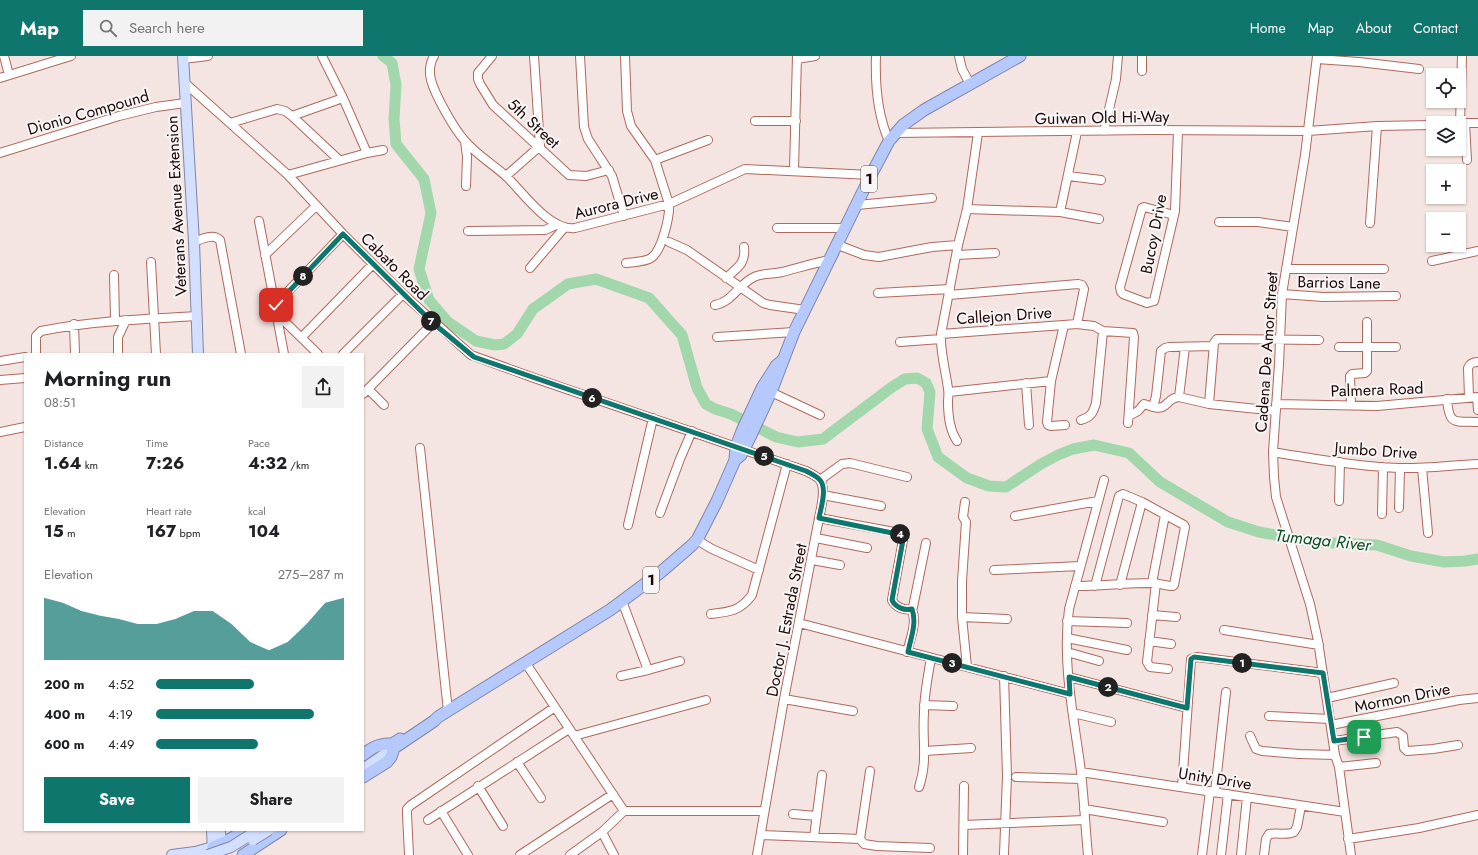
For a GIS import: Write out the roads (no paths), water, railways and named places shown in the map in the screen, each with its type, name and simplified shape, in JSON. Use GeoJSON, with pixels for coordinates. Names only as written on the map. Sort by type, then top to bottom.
{"type":"FeatureCollection","features":[{"type":"Feature","properties":{"kind":"highway","name":"1"},"geometry":{"type":"LineString","coordinates":[[443,714],[622,601],[678,559],[697,540],[710,516],[758,409],[771,392],[794,332],[871,175],[892,137],[903,125],[924,110],[1020,56]]}},
{"type":"Feature","properties":{"kind":"highway","name":"1"},"geometry":{"type":"LineString","coordinates":[[758,409],[762,388],[776,366],[783,360]]}},
{"type":"Feature","properties":{"kind":"highway"},"geometry":{"type":"LineString","coordinates":[[364,754],[382,744],[393,746],[443,714]]}},
{"type":"Feature","properties":{"kind":"highway"},"geometry":{"type":"LineString","coordinates":[[364,776],[387,762],[391,757],[393,746]]}},
{"type":"Feature","properties":{"kind":"highway"},"geometry":{"type":"LineString","coordinates":[[215,851],[244,832],[247,852],[276,831]]}},
{"type":"Feature","properties":{"kind":"main road","name":"Veterans Avenue Extension"},"geometry":{"type":"LineString","coordinates":[[183,58],[194,242],[198,353]]}},
{"type":"Feature","properties":{"kind":"main road"},"geometry":{"type":"LineString","coordinates":[[364,761],[393,746]]}},
{"type":"Feature","properties":{"kind":"main road"},"geometry":{"type":"LineString","coordinates":[[364,769],[393,746]]}},
{"type":"Feature","properties":{"kind":"main road"},"geometry":{"type":"LineString","coordinates":[[212,831],[215,851]]}},
{"type":"Feature","properties":{"kind":"main road"},"geometry":{"type":"LineString","coordinates":[[215,851],[220,831]]}},
{"type":"Feature","properties":{"kind":"main road"},"geometry":{"type":"LineString","coordinates":[[172,855],[215,851],[231,847],[256,831]]}},
{"type":"Feature","properties":{"kind":"main road"},"geometry":{"type":"LineString","coordinates":[[227,855],[234,853],[276,831]]}},
{"type":"Feature","properties":{"kind":"street"},"geometry":{"type":"LineString","coordinates":[[4,56],[9,75]]}},
{"type":"Feature","properties":{"kind":"street"},"geometry":{"type":"LineString","coordinates":[[0,78],[71,56]]}},
{"type":"Feature","properties":{"kind":"street"},"geometry":{"type":"LineString","coordinates":[[183,58],[208,56]]}},
{"type":"Feature","properties":{"kind":"street"},"geometry":{"type":"LineString","coordinates":[[322,56],[343,98],[367,153]]}},
{"type":"Feature","properties":{"kind":"street","name":"Aurora Drive"},"geometry":{"type":"LineString","coordinates":[[434,56],[431,60],[431,80],[447,114],[465,141],[506,176],[542,213],[560,226],[576,228],[669,204],[740,170],[752,168],[871,175]]}},
{"type":"Feature","properties":{"kind":"street","name":"5th Street"},"geometry":{"type":"LineString","coordinates":[[492,56],[478,73],[480,84],[493,105],[540,146],[569,175],[586,176],[609,170]]}},
{"type":"Feature","properties":{"kind":"street"},"geometry":{"type":"LineString","coordinates":[[506,176],[540,146],[534,56]]}},
{"type":"Feature","properties":{"kind":"street"},"geometry":{"type":"LineString","coordinates":[[580,56],[584,127],[588,139],[614,180],[624,216]]}},
{"type":"Feature","properties":{"kind":"street"},"geometry":{"type":"LineString","coordinates":[[625,56],[627,111],[631,126],[655,160],[670,211],[661,242],[655,254],[646,260],[626,263]]}},
{"type":"Feature","properties":{"kind":"street"},"geometry":{"type":"LineString","coordinates":[[794,170],[797,57],[815,56]]}},
{"type":"Feature","properties":{"kind":"street"},"geometry":{"type":"LineString","coordinates":[[876,56],[875,76],[880,116],[892,137]]}},
{"type":"Feature","properties":{"kind":"street"},"geometry":{"type":"LineString","coordinates":[[959,56],[962,69],[970,84]]}},
{"type":"Feature","properties":{"kind":"street"},"geometry":{"type":"LineString","coordinates":[[1104,132],[1116,79],[1118,56]]}},
{"type":"Feature","properties":{"kind":"street"},"geometry":{"type":"LineString","coordinates":[[1142,56],[1142,71]]}},
{"type":"Feature","properties":{"kind":"street"},"geometry":{"type":"LineString","coordinates":[[1461,116],[1462,56]]}},
{"type":"Feature","properties":{"kind":"street"},"geometry":{"type":"LineString","coordinates":[[1317,57],[1360,59],[1419,69]]}},
{"type":"Feature","properties":{"kind":"street","name":"Cadena De Amor Street"},"geometry":{"type":"LineString","coordinates":[[1317,57],[1294,227],[1282,294],[1273,452],[1276,497],[1310,604],[1319,646],[1335,755],[1339,767],[1351,855]]}},
{"type":"Feature","properties":{"kind":"street","name":"Cabato Road"},"geometry":{"type":"LineString","coordinates":[[185,83],[288,174],[316,206],[403,294],[433,323],[474,357],[740,448]]}},
{"type":"Feature","properties":{"kind":"street"},"geometry":{"type":"LineString","coordinates":[[292,116],[343,98]]}},
{"type":"Feature","properties":{"kind":"street","name":"Dionio Compound"},"geometry":{"type":"LineString","coordinates":[[0,153],[119,116],[156,107],[185,103]]}},
{"type":"Feature","properties":{"kind":"street"},"geometry":{"type":"LineString","coordinates":[[230,123],[277,109],[285,111],[339,160]]}},
{"type":"Feature","properties":{"kind":"street"},"geometry":{"type":"LineString","coordinates":[[755,121],[796,121]]}},
{"type":"Feature","properties":{"kind":"street"},"geometry":{"type":"LineString","coordinates":[[1466,123],[1478,123]]}},
{"type":"Feature","properties":{"kind":"street","name":"Guiwan Old Hi-Way"},"geometry":{"type":"LineString","coordinates":[[892,137],[978,133],[1308,131],[1377,126],[1426,125]]}},
{"type":"Feature","properties":{"kind":"street"},"geometry":{"type":"LineString","coordinates":[[1370,223],[1377,126]]}},
{"type":"Feature","properties":{"kind":"street","name":"Bucoy Drive"},"geometry":{"type":"LineString","coordinates":[[1174,215],[1144,207],[1142,208],[1120,287],[1121,292],[1128,297],[1147,303],[1154,301],[1174,215],[1178,131]]}},
{"type":"Feature","properties":{"kind":"street"},"geometry":{"type":"LineString","coordinates":[[1060,212],[1077,132]]}},
{"type":"Feature","properties":{"kind":"street","name":"Callejon Drive"},"geometry":{"type":"LineString","coordinates":[[978,133],[967,209],[958,245],[941,336],[1077,324],[1094,326],[1103,331],[1131,333],[1134,335],[1128,419],[1144,404],[1152,407]]}},
{"type":"Feature","properties":{"kind":"street"},"geometry":{"type":"LineString","coordinates":[[655,160],[708,140]]}},
{"type":"Feature","properties":{"kind":"street"},"geometry":{"type":"LineString","coordinates":[[465,141],[467,156],[466,186]]}},
{"type":"Feature","properties":{"kind":"street"},"geometry":{"type":"LineString","coordinates":[[288,174],[367,153],[384,150]]}},
{"type":"Feature","properties":{"kind":"street"},"geometry":{"type":"LineString","coordinates":[[1466,154],[1467,160]]}},
{"type":"Feature","properties":{"kind":"street"},"geometry":{"type":"LineString","coordinates":[[1068,176],[1101,180]]}},
{"type":"Feature","properties":{"kind":"street"},"geometry":{"type":"LineString","coordinates":[[857,205],[932,198]]}},
{"type":"Feature","properties":{"kind":"street"},"geometry":{"type":"LineString","coordinates":[[265,255],[316,206]]}},
{"type":"Feature","properties":{"kind":"street"},"geometry":{"type":"LineString","coordinates":[[967,209],[1060,212],[1099,219]]}},
{"type":"Feature","properties":{"kind":"street"},"geometry":{"type":"LineString","coordinates":[[259,221],[284,353]]}},
{"type":"Feature","properties":{"kind":"street"},"geometry":{"type":"LineString","coordinates":[[1219,222],[1258,222],[1294,227]]}},
{"type":"Feature","properties":{"kind":"street"},"geometry":{"type":"LineString","coordinates":[[468,231],[545,230],[560,226]]}},
{"type":"Feature","properties":{"kind":"street"},"geometry":{"type":"LineString","coordinates":[[530,268],[560,226]]}},
{"type":"Feature","properties":{"kind":"street"},"geometry":{"type":"LineString","coordinates":[[777,228],[846,228]]}},
{"type":"Feature","properties":{"kind":"street"},"geometry":{"type":"LineString","coordinates":[[276,305],[343,234]]}},
{"type":"Feature","properties":{"kind":"street"},"geometry":{"type":"LineString","coordinates":[[194,242],[212,236],[216,236],[220,240],[241,353]]}},
{"type":"Feature","properties":{"kind":"street"},"geometry":{"type":"LineString","coordinates":[[669,242],[687,250],[762,302],[770,305],[805,310]]}},
{"type":"Feature","properties":{"kind":"street"},"geometry":{"type":"LineString","coordinates":[[838,245],[864,255],[879,257],[926,248],[958,245]]}},
{"type":"Feature","properties":{"kind":"street"},"geometry":{"type":"LineString","coordinates":[[726,278],[742,263],[745,256],[744,247]]}},
{"type":"Feature","properties":{"kind":"street"},"geometry":{"type":"LineString","coordinates":[[1432,261],[1478,251]]}},
{"type":"Feature","properties":{"kind":"street"},"geometry":{"type":"LineString","coordinates":[[957,255],[995,253]]}},
{"type":"Feature","properties":{"kind":"street"},"geometry":{"type":"LineString","coordinates":[[715,305],[728,300],[740,287],[755,276],[781,272],[830,260]]}},
{"type":"Feature","properties":{"kind":"street"},"geometry":{"type":"LineString","coordinates":[[151,262],[156,353]]}},
{"type":"Feature","properties":{"kind":"street"},"geometry":{"type":"LineString","coordinates":[[302,337],[373,264]]}},
{"type":"Feature","properties":{"kind":"street"},"geometry":{"type":"LineString","coordinates":[[1286,269],[1384,268]]}},
{"type":"Feature","properties":{"kind":"street"},"geometry":{"type":"LineString","coordinates":[[114,275],[115,320]]}},
{"type":"Feature","properties":{"kind":"street"},"geometry":{"type":"LineString","coordinates":[[878,293],[949,292],[1082,285],[1084,289],[1077,324]]}},
{"type":"Feature","properties":{"kind":"street"},"geometry":{"type":"LineString","coordinates":[[344,353],[403,294]]}},
{"type":"Feature","properties":{"kind":"street","name":"Barrios Lane"},"geometry":{"type":"LineString","coordinates":[[1282,294],[1323,297],[1396,296]]}},
{"type":"Feature","properties":{"kind":"street"},"geometry":{"type":"LineString","coordinates":[[277,314],[317,353]]}},
{"type":"Feature","properties":{"kind":"street"},"geometry":{"type":"LineString","coordinates":[[36,353],[36,336],[41,331],[74,324],[115,320],[196,316]]}},
{"type":"Feature","properties":{"kind":"street"},"geometry":{"type":"LineString","coordinates":[[118,353],[118,338],[126,320]]}},
{"type":"Feature","properties":{"kind":"street"},"geometry":{"type":"LineString","coordinates":[[1351,406],[1350,376],[1352,374],[1366,373],[1368,347],[1367,322]]}},
{"type":"Feature","properties":{"kind":"street"},"geometry":{"type":"LineString","coordinates":[[384,405],[366,392],[433,323]]}},
{"type":"Feature","properties":{"kind":"street"},"geometry":{"type":"LineString","coordinates":[[74,324],[75,353]]}},
{"type":"Feature","properties":{"kind":"street"},"geometry":{"type":"LineString","coordinates":[[1064,325],[1051,381],[1048,425],[1065,425]]}},
{"type":"Feature","properties":{"kind":"street"},"geometry":{"type":"LineString","coordinates":[[1082,420],[1093,414],[1096,404],[1103,331]]}},
{"type":"Feature","properties":{"kind":"street"},"geometry":{"type":"LineString","coordinates":[[717,337],[794,332]]}},
{"type":"Feature","properties":{"kind":"street"},"geometry":{"type":"LineString","coordinates":[[900,342],[941,336],[942,354],[949,392],[948,414],[952,433],[957,441]]}},
{"type":"Feature","properties":{"kind":"street"},"geometry":{"type":"LineString","coordinates":[[1209,404],[1213,346],[1215,341],[1220,339],[1319,340]]}},
{"type":"Feature","properties":{"kind":"street"},"geometry":{"type":"LineString","coordinates":[[1185,347],[1179,397],[1173,397],[1163,407],[1152,407],[1156,396],[1161,351],[1169,347],[1213,346]]}},
{"type":"Feature","properties":{"kind":"street"},"geometry":{"type":"LineString","coordinates":[[1339,347],[1396,347]]}},
{"type":"Feature","properties":{"kind":"street"},"geometry":{"type":"LineString","coordinates":[[0,361],[24,357]]}},
{"type":"Feature","properties":{"kind":"street"},"geometry":{"type":"LineString","coordinates":[[1478,362],[1473,362],[1468,368],[1478,410]]}},
{"type":"Feature","properties":{"kind":"street"},"geometry":{"type":"LineString","coordinates":[[0,380],[24,378]]}},
{"type":"Feature","properties":{"kind":"street"},"geometry":{"type":"LineString","coordinates":[[949,392],[1051,381]]}},
{"type":"Feature","properties":{"kind":"street"},"geometry":{"type":"LineString","coordinates":[[1026,383],[1029,425]]}},
{"type":"Feature","properties":{"kind":"street"},"geometry":{"type":"LineString","coordinates":[[771,392],[820,415]]}},
{"type":"Feature","properties":{"kind":"street","name":"Palmera Road"},"geometry":{"type":"LineString","coordinates":[[1179,397],[1209,404],[1276,408],[1393,405],[1475,397]]}},
{"type":"Feature","properties":{"kind":"street"},"geometry":{"type":"LineString","coordinates":[[1447,399],[1448,414],[1452,420],[1478,422]]}},
{"type":"Feature","properties":{"kind":"street"},"geometry":{"type":"LineString","coordinates":[[628,526],[653,418]]}},
{"type":"Feature","properties":{"kind":"street"},"geometry":{"type":"LineString","coordinates":[[0,432],[24,427]]}},
{"type":"Feature","properties":{"kind":"street"},"geometry":{"type":"LineString","coordinates":[[660,513],[692,431]]}},
{"type":"Feature","properties":{"kind":"street"},"geometry":{"type":"LineString","coordinates":[[420,448],[443,714]]}},
{"type":"Feature","properties":{"kind":"street"},"geometry":{"type":"LineString","coordinates":[[740,448],[806,471],[820,480],[842,464],[850,463],[907,477]]}},
{"type":"Feature","properties":{"kind":"street","name":"Jumbo Drive"},"geometry":{"type":"LineString","coordinates":[[1273,452],[1340,462],[1400,468],[1478,464]]}},
{"type":"Feature","properties":{"kind":"street"},"geometry":{"type":"LineString","coordinates":[[1339,501],[1340,462]]}},
{"type":"Feature","properties":{"kind":"street"},"geometry":{"type":"LineString","coordinates":[[711,614],[727,612],[745,605],[752,595],[787,464]]}},
{"type":"Feature","properties":{"kind":"street"},"geometry":{"type":"LineString","coordinates":[[1382,514],[1383,467]]}},
{"type":"Feature","properties":{"kind":"street"},"geometry":{"type":"LineString","coordinates":[[1399,508],[1400,468]]}},
{"type":"Feature","properties":{"kind":"street"},"geometry":{"type":"LineString","coordinates":[[1422,468],[1428,533]]}},
{"type":"Feature","properties":{"kind":"street","name":"Doctor J. Estrada Street"},"geometry":{"type":"LineString","coordinates":[[758,855],[764,811],[784,699],[816,538],[823,495],[822,483],[820,480]]}},
{"type":"Feature","properties":{"kind":"street"},"geometry":{"type":"LineString","coordinates":[[1088,855],[1081,776],[1070,694],[1067,652],[1067,621],[1080,566],[1104,480]]}},
{"type":"Feature","properties":{"kind":"street"},"geometry":{"type":"LineString","coordinates":[[1075,586],[1095,586],[1154,583],[1171,587],[1174,585],[1185,529],[1184,525],[1142,502],[1123,494],[1119,496],[1095,586]]}},
{"type":"Feature","properties":{"kind":"street"},"geometry":{"type":"LineString","coordinates":[[823,495],[880,506]]}},
{"type":"Feature","properties":{"kind":"street"},"geometry":{"type":"LineString","coordinates":[[1015,516],[1098,501]]}},
{"type":"Feature","properties":{"kind":"street"},"geometry":{"type":"LineString","coordinates":[[965,502],[963,517],[966,522],[962,581],[962,617],[966,667]]}},
{"type":"Feature","properties":{"kind":"street"},"geometry":{"type":"LineString","coordinates":[[1120,585],[1142,502]]}},
{"type":"Feature","properties":{"kind":"street"},"geometry":{"type":"LineString","coordinates":[[1165,515],[1154,583],[1148,665],[1168,669]]}},
{"type":"Feature","properties":{"kind":"street"},"geometry":{"type":"LineString","coordinates":[[819,518],[902,535],[903,540],[892,602],[902,609],[912,609]]}},
{"type":"Feature","properties":{"kind":"street"},"geometry":{"type":"LineString","coordinates":[[816,538],[867,548]]}},
{"type":"Feature","properties":{"kind":"street"},"geometry":{"type":"LineString","coordinates":[[697,540],[712,549],[759,570]]}},
{"type":"Feature","properties":{"kind":"street"},"geometry":{"type":"LineString","coordinates":[[908,652],[915,622],[912,609],[926,543]]}},
{"type":"Feature","properties":{"kind":"street"},"geometry":{"type":"LineString","coordinates":[[812,560],[840,565]]}},
{"type":"Feature","properties":{"kind":"street"},"geometry":{"type":"LineString","coordinates":[[994,570],[1080,566]]}},
{"type":"Feature","properties":{"kind":"street"},"geometry":{"type":"LineString","coordinates":[[622,601],[648,670]]}},
{"type":"Feature","properties":{"kind":"street"},"geometry":{"type":"LineString","coordinates":[[1152,616],[1176,617]]}},
{"type":"Feature","properties":{"kind":"street"},"geometry":{"type":"LineString","coordinates":[[962,617],[1008,619]]}},
{"type":"Feature","properties":{"kind":"street"},"geometry":{"type":"LineString","coordinates":[[1067,621],[1127,623]]}},
{"type":"Feature","properties":{"kind":"street"},"geometry":{"type":"LineString","coordinates":[[799,623],[1070,694]]}},
{"type":"Feature","properties":{"kind":"street"},"geometry":{"type":"LineString","coordinates":[[1224,630],[1319,646]]}},
{"type":"Feature","properties":{"kind":"street"},"geometry":{"type":"LineString","coordinates":[[1067,638],[1127,650]]}},
{"type":"Feature","properties":{"kind":"street"},"geometry":{"type":"LineString","coordinates":[[1149,641],[1171,644]]}},
{"type":"Feature","properties":{"kind":"street"},"geometry":{"type":"LineString","coordinates":[[1067,652],[1099,661]]}},
{"type":"Feature","properties":{"kind":"street"},"geometry":{"type":"LineString","coordinates":[[1182,787],[1191,659],[1194,657],[1323,673]]}},
{"type":"Feature","properties":{"kind":"street"},"geometry":{"type":"LineString","coordinates":[[919,787],[923,775],[925,751],[924,705],[931,658]]}},
{"type":"Feature","properties":{"kind":"street"},"geometry":{"type":"LineString","coordinates":[[621,676],[680,661]]}},
{"type":"Feature","properties":{"kind":"street"},"geometry":{"type":"LineString","coordinates":[[525,662],[624,811]]}},
{"type":"Feature","properties":{"kind":"street"},"geometry":{"type":"LineString","coordinates":[[1004,676],[1007,776],[1004,854]]}},
{"type":"Feature","properties":{"kind":"street"},"geometry":{"type":"LineString","coordinates":[[1069,677],[1187,708]]}},
{"type":"Feature","properties":{"kind":"street"},"geometry":{"type":"LineString","coordinates":[[1327,698],[1394,683]]}},
{"type":"Feature","properties":{"kind":"street"},"geometry":{"type":"LineString","coordinates":[[1202,855],[1226,692]]}},
{"type":"Feature","properties":{"kind":"street","name":"Mormon Drive"},"geometry":{"type":"LineString","coordinates":[[1269,716],[1330,722],[1478,698]]}},
{"type":"Feature","properties":{"kind":"street"},"geometry":{"type":"LineString","coordinates":[[784,699],[853,711]]}},
{"type":"Feature","properties":{"kind":"street"},"geometry":{"type":"LineString","coordinates":[[574,736],[706,700]]}},
{"type":"Feature","properties":{"kind":"street"},"geometry":{"type":"LineString","coordinates":[[924,705],[953,706]]}},
{"type":"Feature","properties":{"kind":"street"},"geometry":{"type":"LineString","coordinates":[[408,855],[407,809],[555,707]]}},
{"type":"Feature","properties":{"kind":"street"},"geometry":{"type":"LineString","coordinates":[[1073,714],[1111,722]]}},
{"type":"Feature","properties":{"kind":"street"},"geometry":{"type":"LineString","coordinates":[[428,820],[478,786],[569,729]]}},
{"type":"Feature","properties":{"kind":"street"},"geometry":{"type":"LineString","coordinates":[[1334,741],[1397,732],[1403,736],[1404,748],[1407,751],[1433,749],[1458,744]]}},
{"type":"Feature","properties":{"kind":"street"},"geometry":{"type":"LineString","coordinates":[[1250,736],[1256,749],[1262,751],[1335,755]]}},
{"type":"Feature","properties":{"kind":"street"},"geometry":{"type":"LineString","coordinates":[[925,751],[971,748]]}},
{"type":"Feature","properties":{"kind":"street"},"geometry":{"type":"LineString","coordinates":[[517,762],[541,798]]}},
{"type":"Feature","properties":{"kind":"street"},"geometry":{"type":"LineString","coordinates":[[1339,767],[1376,763]]}},
{"type":"Feature","properties":{"kind":"street"},"geometry":{"type":"LineString","coordinates":[[870,771],[860,839],[864,844],[877,846],[930,848]]}},
{"type":"Feature","properties":{"kind":"street"},"geometry":{"type":"LineString","coordinates":[[814,837],[822,775]]}},
{"type":"Feature","properties":{"kind":"street","name":"Unity Drive"},"geometry":{"type":"LineString","coordinates":[[1016,777],[1081,776],[1212,791],[1345,812]]}},
{"type":"Feature","properties":{"kind":"street"},"geometry":{"type":"LineString","coordinates":[[478,786],[503,826]]}},
{"type":"Feature","properties":{"kind":"street"},"geometry":{"type":"LineString","coordinates":[[963,855],[964,786]]}},
{"type":"Feature","properties":{"kind":"street"},"geometry":{"type":"LineString","coordinates":[[520,855],[612,794]]}},
{"type":"Feature","properties":{"kind":"street"},"geometry":{"type":"LineString","coordinates":[[1221,855],[1228,794]]}},
{"type":"Feature","properties":{"kind":"street"},"geometry":{"type":"LineString","coordinates":[[1241,855],[1247,797]]}},
{"type":"Feature","properties":{"kind":"street"},"geometry":{"type":"LineString","coordinates":[[1264,855],[1266,839],[1269,834],[1290,834],[1294,832],[1297,827],[1301,806]]}},
{"type":"Feature","properties":{"kind":"street"},"geometry":{"type":"LineString","coordinates":[[1084,810],[1163,822]]}},
{"type":"Feature","properties":{"kind":"street"},"geometry":{"type":"LineString","coordinates":[[442,811],[468,855]]}},
{"type":"Feature","properties":{"kind":"street"},"geometry":{"type":"LineString","coordinates":[[570,855],[602,832],[624,811],[764,811]]}},
{"type":"Feature","properties":{"kind":"street"},"geometry":{"type":"LineString","coordinates":[[793,814],[817,816]]}},
{"type":"Feature","properties":{"kind":"street"},"geometry":{"type":"LineString","coordinates":[[1348,839],[1419,828],[1478,816]]}},
{"type":"Feature","properties":{"kind":"street"},"geometry":{"type":"LineString","coordinates":[[964,825],[1085,820]]}},
{"type":"Feature","properties":{"kind":"street"},"geometry":{"type":"LineString","coordinates":[[602,832],[614,855]]}},
{"type":"Feature","properties":{"kind":"street"},"geometry":{"type":"LineString","coordinates":[[761,835],[860,839]]}},
{"type":"Feature","properties":{"kind":"waterway","name":"Tumaga River"},"geometry":{"type":"LineString","coordinates":[[383,56],[392,63],[396,85],[394,119],[396,144],[424,179],[431,213],[419,269],[429,300],[448,322],[476,341],[495,345],[504,344],[517,334],[533,309],[568,284],[596,279],[649,298],[682,335],[697,388],[706,404],[715,409],[731,414],[776,437],[798,442],[823,439],[892,387],[905,379],[917,378],[926,383],[930,392],[927,429],[938,457],[967,478],[989,486],[1006,487],[1041,464],[1058,455],[1073,449],[1094,445],[1129,453],[1160,482],[1228,522],[1259,532],[1314,542],[1377,545],[1411,556],[1444,562],[1478,559]]}}]}
